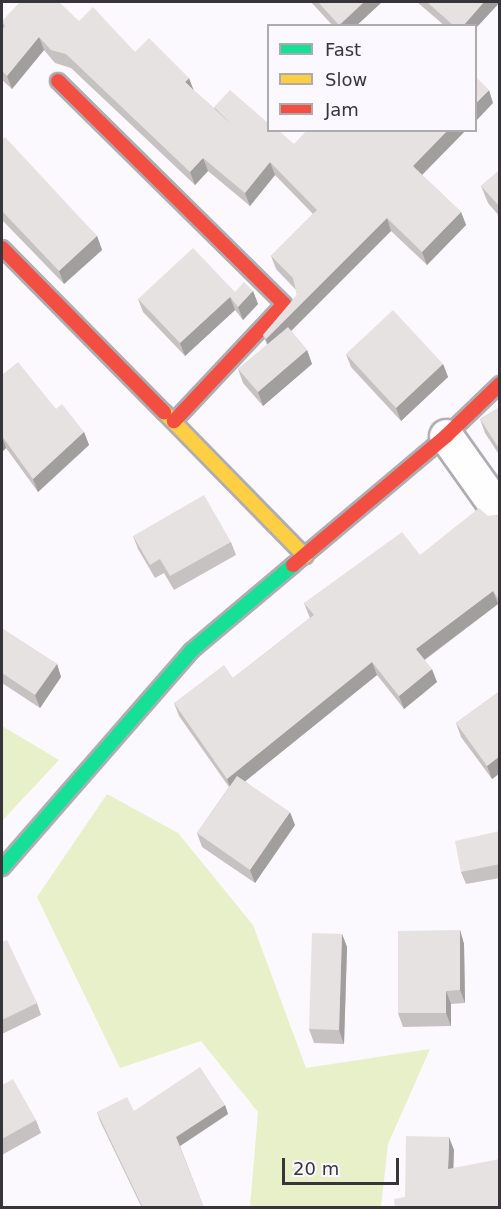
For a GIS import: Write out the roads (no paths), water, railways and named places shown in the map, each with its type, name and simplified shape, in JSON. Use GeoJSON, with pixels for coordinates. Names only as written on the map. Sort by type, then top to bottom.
{"type":"FeatureCollection","features":[{"type":"Feature","properties":{"kind":"street"},"geometry":{"type":"LineString","coordinates":[[58,81],[284,304],[174,421]]}},
{"type":"Feature","properties":{"kind":"street"},"geometry":{"type":"LineString","coordinates":[[2,248],[305,556]]}},
{"type":"Feature","properties":{"kind":"street"},"geometry":{"type":"LineString","coordinates":[[2,868],[191,651],[446,436],[500,384]]}},
{"type":"Feature","properties":{"kind":"street"},"geometry":{"type":"LineString","coordinates":[[446,436],[500,512]]}}]}
